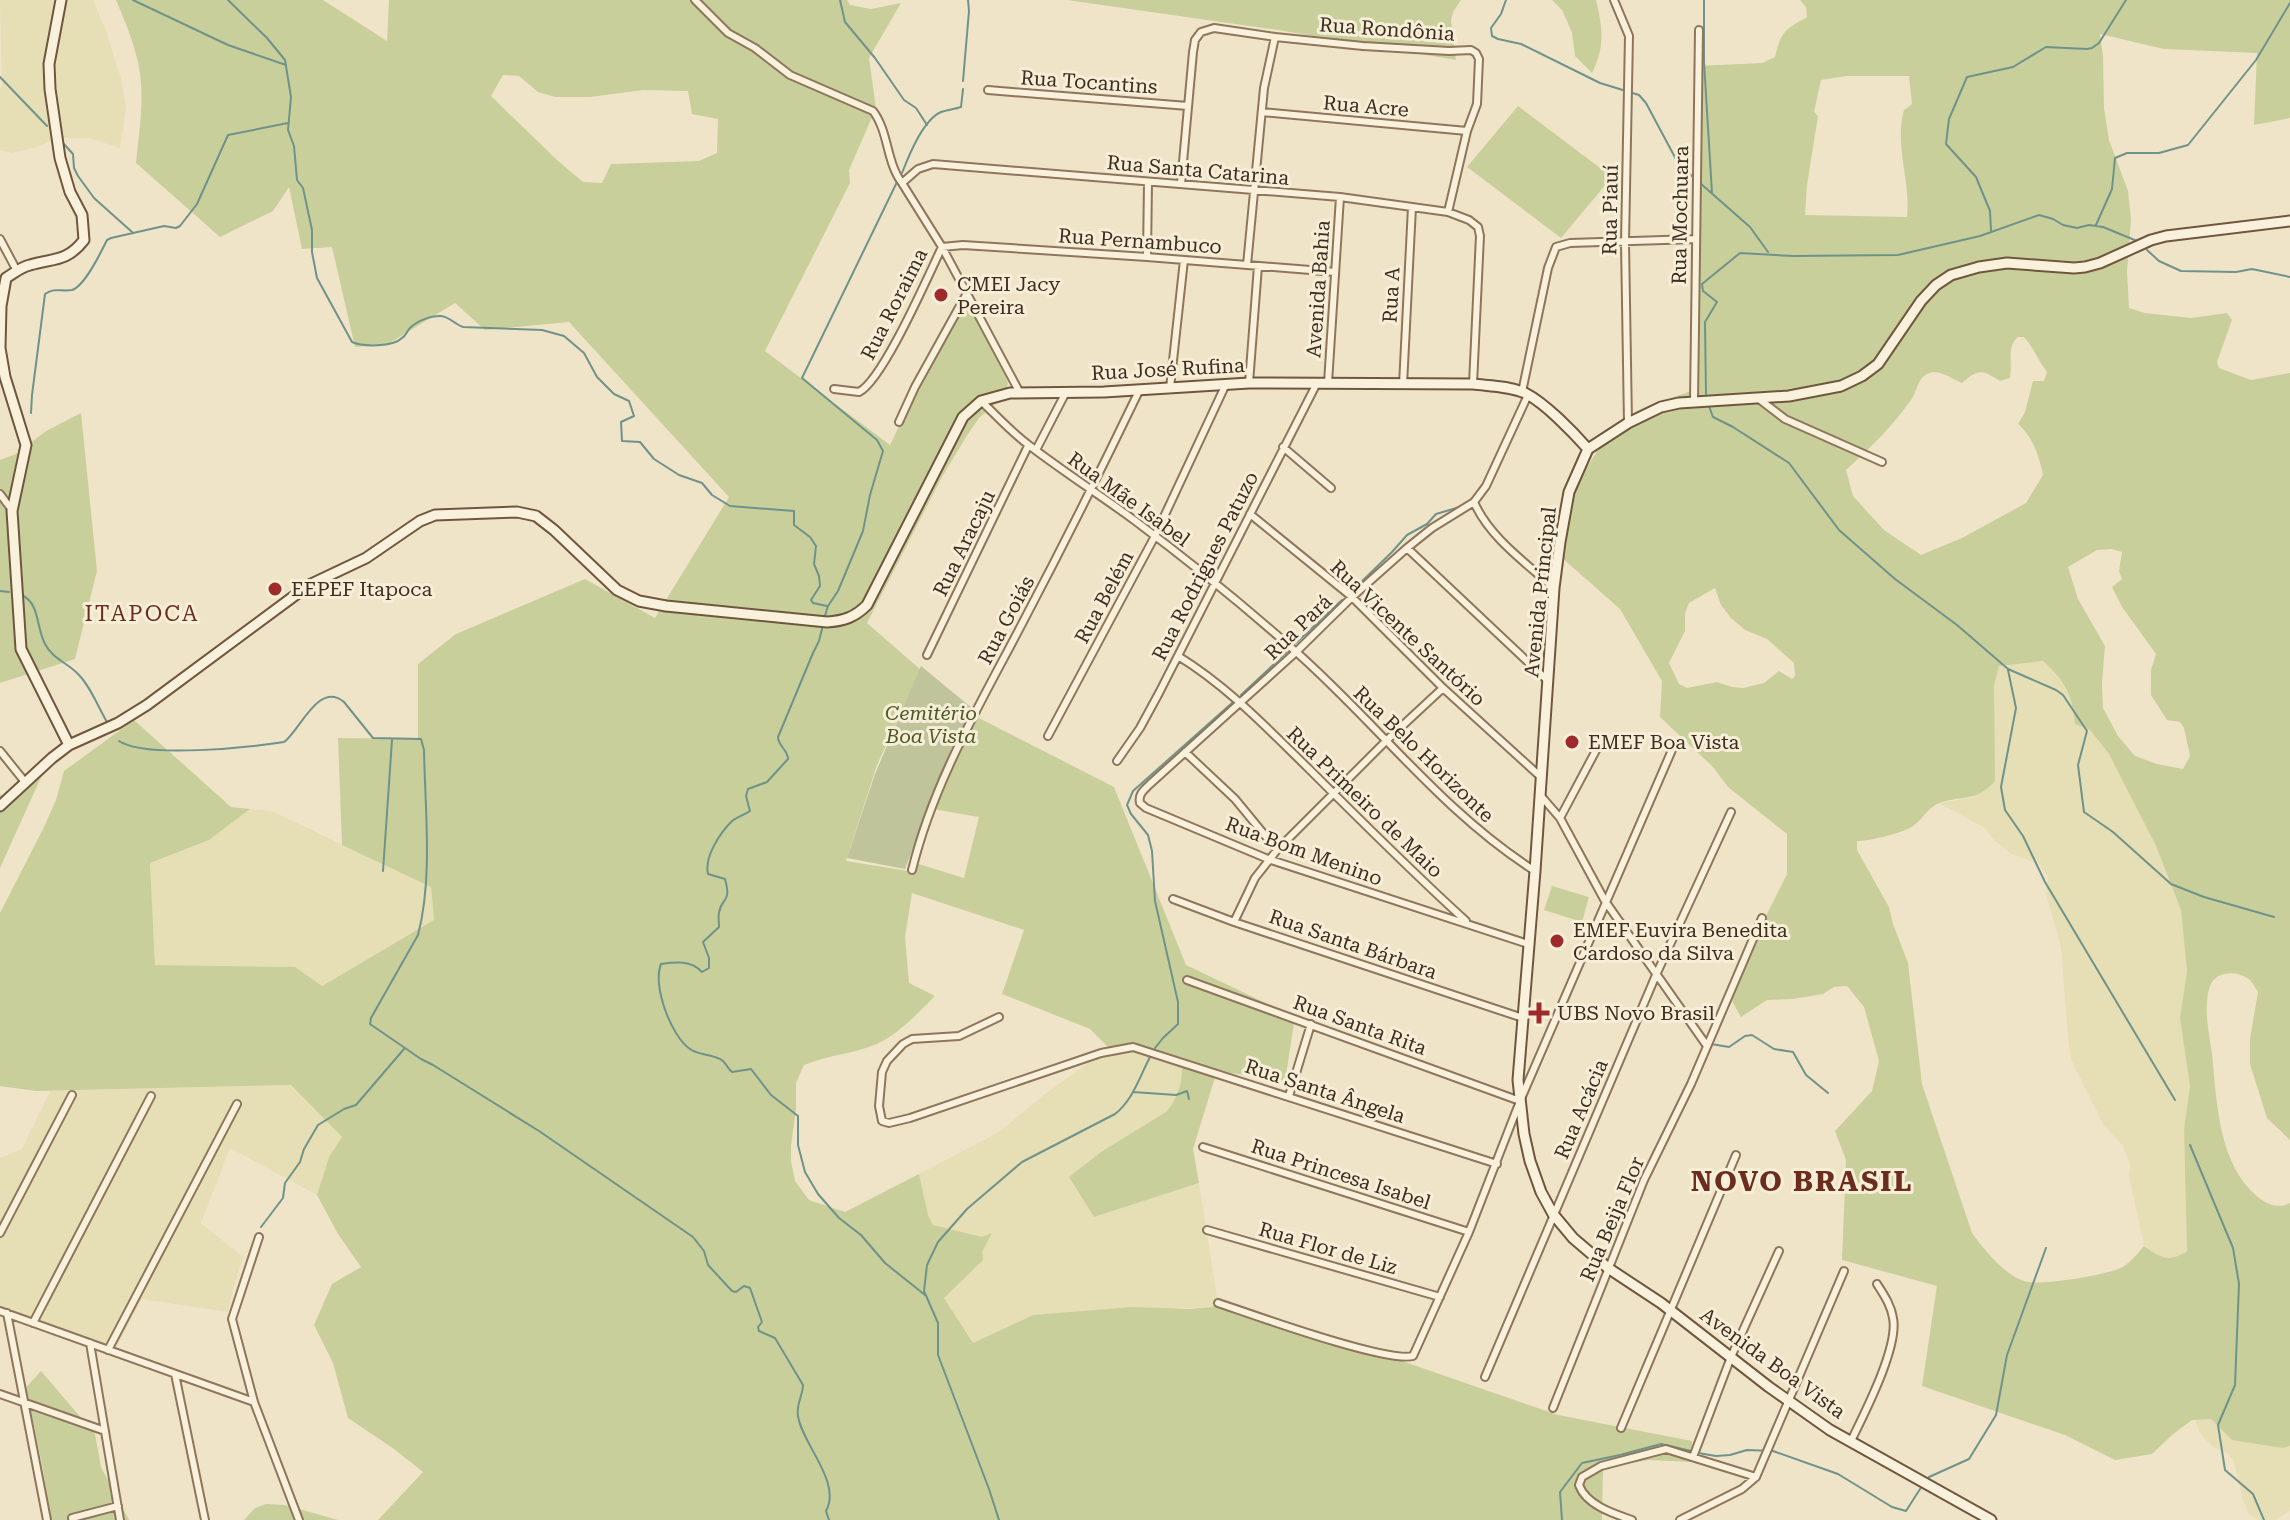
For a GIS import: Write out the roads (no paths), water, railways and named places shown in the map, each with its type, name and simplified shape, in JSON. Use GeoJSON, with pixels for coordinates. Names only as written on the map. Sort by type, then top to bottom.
{"type":"FeatureCollection","features":[{"type":"Feature","properties":{"kind":"street"},"geometry":{"type":"LineString","coordinates":[[61,0],[49,64],[50,89],[60,158],[70,192],[82,215],[84,240],[64,258],[26,265],[6,278],[1,306],[0,348],[5,377],[26,445],[12,511],[21,649],[69,745]]}},
{"type":"Feature","properties":{"kind":"street"},"geometry":{"type":"LineString","coordinates":[[695,0],[728,33],[755,48],[790,75],[873,111],[892,165],[942,247],[1020,393]]}},
{"type":"Feature","properties":{"kind":"street","name":"Rua Piauí"},"geometry":{"type":"LineString","coordinates":[[1614,0],[1629,36],[1625,242],[1628,423]]}},
{"type":"Feature","properties":{"kind":"street","name":"Rua Rondônia"},"geometry":{"type":"LineString","coordinates":[[1188,106],[1197,36],[1210,28],[1363,46],[1471,50],[1479,59],[1477,104],[1467,131],[1448,212]]}},
{"type":"Feature","properties":{"kind":"street","name":"Rua Mochuara"},"geometry":{"type":"LineString","coordinates":[[1694,401],[1699,30]]}},
{"type":"Feature","properties":{"kind":"street"},"geometry":{"type":"LineString","coordinates":[[1247,265],[1264,88],[1275,37]]}},
{"type":"Feature","properties":{"kind":"street","name":"Rua Tocantins"},"geometry":{"type":"LineString","coordinates":[[988,90],[1188,106]]}},
{"type":"Feature","properties":{"kind":"street"},"geometry":{"type":"LineString","coordinates":[[1181,184],[1188,106]]}},
{"type":"Feature","properties":{"kind":"street","name":"Rua Acre"},"geometry":{"type":"LineString","coordinates":[[1262,112],[1467,131]]}},
{"type":"Feature","properties":{"kind":"street","name":"Rua Santa Catarina"},"geometry":{"type":"LineString","coordinates":[[902,183],[923,167],[933,164],[1340,197],[1448,212],[1469,220],[1478,227],[1480,236],[1473,384]]}},
{"type":"Feature","properties":{"kind":"street"},"geometry":{"type":"LineString","coordinates":[[1147,257],[1148,182]]}},
{"type":"Feature","properties":{"kind":"street","name":"Avenida Bahia"},"geometry":{"type":"LineString","coordinates":[[1322,383],[1340,197]]}},
{"type":"Feature","properties":{"kind":"street","name":"Rua A"},"geometry":{"type":"LineString","coordinates":[[1403,385],[1412,207]]}},
{"type":"Feature","properties":{"kind":"street"},"geometry":{"type":"LineString","coordinates":[[1588,449],[1628,423],[1661,407],[1694,401],[1759,399],[1828,390],[1862,376],[1878,364],[1929,291],[1943,279],[1961,272],[2007,263],[2079,268],[2100,263],[2158,238],[2290,221]]}},
{"type":"Feature","properties":{"kind":"street"},"geometry":{"type":"LineString","coordinates":[[0,239],[17,271]]}},
{"type":"Feature","properties":{"kind":"street"},"geometry":{"type":"LineString","coordinates":[[1554,588],[1508,547],[1474,502],[1486,486],[1525,394],[1551,259],[1556,247],[1570,243],[1695,239]]}},
{"type":"Feature","properties":{"kind":"street","name":"Rua Pernambuco"},"geometry":{"type":"LineString","coordinates":[[942,247],[963,245],[1335,272]]}},
{"type":"Feature","properties":{"kind":"street","name":"Rua Roraima"},"geometry":{"type":"LineString","coordinates":[[834,389],[859,392],[869,384],[884,364],[942,247]]}},
{"type":"Feature","properties":{"kind":"street"},"geometry":{"type":"LineString","coordinates":[[1170,388],[1184,260]]}},
{"type":"Feature","properties":{"kind":"street"},"geometry":{"type":"LineString","coordinates":[[1249,383],[1258,266]]}},
{"type":"Feature","properties":{"kind":"street"},"geometry":{"type":"LineString","coordinates":[[899,422],[966,295]]}},
{"type":"Feature","properties":{"kind":"street","name":"Rua José Rufina"},"geometry":{"type":"LineString","coordinates":[[981,401],[1001,394],[1139,391],[1249,383],[1473,384],[1525,394],[1566,426],[1588,449]]}},
{"type":"Feature","properties":{"kind":"street","name":"Rua Rodrigues Patuzo"},"geometry":{"type":"LineString","coordinates":[[1117,761],[1149,713],[1217,584],[1283,447],[1322,383]]}},
{"type":"Feature","properties":{"kind":"street","name":"Rua Belém"},"geometry":{"type":"LineString","coordinates":[[1048,736],[1155,536],[1226,384]]}},
{"type":"Feature","properties":{"kind":"street","name":"Rua Goiás"},"geometry":{"type":"LineString","coordinates":[[912,870],[922,829],[963,734],[1092,489],[1139,391]]}},
{"type":"Feature","properties":{"kind":"street"},"geometry":{"type":"LineString","coordinates":[[1036,450],[1066,392]]}},
{"type":"Feature","properties":{"kind":"street"},"geometry":{"type":"LineString","coordinates":[[1759,399],[1785,419],[1882,462]]}},
{"type":"Feature","properties":{"kind":"street"},"geometry":{"type":"LineString","coordinates":[[0,806],[69,745],[118,723],[147,705],[309,585],[366,558],[420,521],[435,515],[507,511],[536,516],[609,583],[639,601],[822,622],[854,616],[867,605],[875,592],[963,417],[981,401]]}},
{"type":"Feature","properties":{"kind":"street","name":"Rua Mãe Isabel"},"geometry":{"type":"LineString","coordinates":[[981,401],[1028,446],[1155,536],[1296,652]]}},
{"type":"Feature","properties":{"kind":"street","name":"Rua Aracaju"},"geometry":{"type":"LineString","coordinates":[[927,655],[1028,446]]}},
{"type":"Feature","properties":{"kind":"street"},"geometry":{"type":"LineString","coordinates":[[1283,447],[1331,488]]}},
{"type":"Feature","properties":{"kind":"street","name":"Avenida Principal"},"geometry":{"type":"LineString","coordinates":[[1583,1246],[1553,1214],[1536,1180],[1530,1161],[1518,1080],[1554,588],[1566,504],[1588,449]]}},
{"type":"Feature","properties":{"kind":"street"},"geometry":{"type":"LineString","coordinates":[[0,494],[12,511]]}},
{"type":"Feature","properties":{"kind":"street","name":"Rua Pará"},"geometry":{"type":"LineString","coordinates":[[1185,752],[1407,548],[1474,502]]}},
{"type":"Feature","properties":{"kind":"street","name":"Rua Vicente Santório"},"geometry":{"type":"LineString","coordinates":[[1250,514],[1352,597],[1443,688],[1542,778]]}},
{"type":"Feature","properties":{"kind":"street"},"geometry":{"type":"LineString","coordinates":[[1407,548],[1548,681]]}},
{"type":"Feature","properties":{"kind":"street","name":"Rua Belo Horizonte"},"geometry":{"type":"LineString","coordinates":[[1296,652],[1461,815],[1535,871]]}},
{"type":"Feature","properties":{"kind":"street","name":"Rua Primeiro de Maio"},"geometry":{"type":"LineString","coordinates":[[1178,656],[1241,703],[1422,882],[1468,923]]}},
{"type":"Feature","properties":{"kind":"street"},"geometry":{"type":"LineString","coordinates":[[1234,922],[1255,878],[1268,859],[1443,688]]}},
{"type":"Feature","properties":{"kind":"street"},"geometry":{"type":"LineString","coordinates":[[1560,818],[1601,741]]}},
{"type":"Feature","properties":{"kind":"street"},"geometry":{"type":"LineString","coordinates":[[1218,1303],[1384,1354],[1402,1358],[1413,1356],[1469,1232],[1520,1101],[1672,750]]}},
{"type":"Feature","properties":{"kind":"street"},"geometry":{"type":"LineString","coordinates":[[0,751],[25,782]]}},
{"type":"Feature","properties":{"kind":"street"},"geometry":{"type":"LineString","coordinates":[[1185,752],[1235,799],[1277,850]]}},
{"type":"Feature","properties":{"kind":"street","name":"Rua Bom Menino"},"geometry":{"type":"LineString","coordinates":[[1185,752],[1142,791],[1140,803],[1146,808],[1268,859],[1528,944]]}},
{"type":"Feature","properties":{"kind":"street"},"geometry":{"type":"LineString","coordinates":[[1540,795],[1560,818],[1605,901],[1707,1046]]}},
{"type":"Feature","properties":{"kind":"street","name":"Rua Acácia"},"geometry":{"type":"LineString","coordinates":[[1485,1377],[1656,975],[1731,812]]}},
{"type":"Feature","properties":{"kind":"street","name":"Rua Santa Bárbara"},"geometry":{"type":"LineString","coordinates":[[1173,899],[1523,1018]]}},
{"type":"Feature","properties":{"kind":"street","name":"Rua Beija Flor"},"geometry":{"type":"LineString","coordinates":[[1553,1408],[1644,1180],[1691,1084],[1762,918]]}},
{"type":"Feature","properties":{"kind":"street","name":"Rua Santa Rita"},"geometry":{"type":"LineString","coordinates":[[1187,980],[1520,1101]]}},
{"type":"Feature","properties":{"kind":"street","name":"Rua Santa Ângela"},"geometry":{"type":"LineString","coordinates":[[999,1017],[959,1036],[912,1039],[903,1044],[887,1061],[882,1072],[879,1106],[882,1121],[889,1123],[910,1118],[1127,1047],[1144,1049],[1497,1164]]}},
{"type":"Feature","properties":{"kind":"street"},"geometry":{"type":"LineString","coordinates":[[1289,1096],[1311,1024]]}},
{"type":"Feature","properties":{"kind":"street"},"geometry":{"type":"LineString","coordinates":[[0,1233],[72,1095]]}},
{"type":"Feature","properties":{"kind":"street"},"geometry":{"type":"LineString","coordinates":[[33,1323],[151,1096]]}},
{"type":"Feature","properties":{"kind":"street"},"geometry":{"type":"LineString","coordinates":[[108,1350],[237,1104]]}},
{"type":"Feature","properties":{"kind":"street","name":"Rua Princesa Isabel"},"geometry":{"type":"LineString","coordinates":[[1203,1147],[1469,1232]]}},
{"type":"Feature","properties":{"kind":"street"},"geometry":{"type":"LineString","coordinates":[[1621,1428],[1736,1155]]}},
{"type":"Feature","properties":{"kind":"street","name":"Rua Flor de Liz"},"geometry":{"type":"LineString","coordinates":[[1207,1230],[1440,1297]]}},
{"type":"Feature","properties":{"kind":"street"},"geometry":{"type":"LineString","coordinates":[[259,1237],[232,1319],[254,1402],[299,1520]]}},
{"type":"Feature","properties":{"kind":"street","name":"Avenida Boa Vista"},"geometry":{"type":"LineString","coordinates":[[1583,1246],[1608,1268],[1672,1311],[1790,1402],[1851,1441],[1991,1520]]}},
{"type":"Feature","properties":{"kind":"street"},"geometry":{"type":"LineString","coordinates":[[1693,1457],[1731,1357],[1779,1251]]}},
{"type":"Feature","properties":{"kind":"street"},"geometry":{"type":"LineString","coordinates":[[1680,1520],[1745,1488],[1756,1477],[1844,1271]]}},
{"type":"Feature","properties":{"kind":"street"},"geometry":{"type":"LineString","coordinates":[[1851,1441],[1873,1394],[1894,1329],[1887,1300],[1877,1284]]}},
{"type":"Feature","properties":{"kind":"street"},"geometry":{"type":"LineString","coordinates":[[4,1312],[254,1402]]}},
{"type":"Feature","properties":{"kind":"street"},"geometry":{"type":"LineString","coordinates":[[4,1312],[47,1520]]}},
{"type":"Feature","properties":{"kind":"street"},"geometry":{"type":"LineString","coordinates":[[90,1343],[120,1520]]}},
{"type":"Feature","properties":{"kind":"street"},"geometry":{"type":"LineString","coordinates":[[175,1374],[205,1520]]}},
{"type":"Feature","properties":{"kind":"street"},"geometry":{"type":"LineString","coordinates":[[0,1394],[105,1431]]}},
{"type":"Feature","properties":{"kind":"street"},"geometry":{"type":"LineString","coordinates":[[1632,1520],[1586,1497],[1579,1485],[1582,1477],[1601,1466],[1662,1449],[1756,1477]]}},
{"type":"Feature","properties":{"kind":"street"},"geometry":{"type":"LineString","coordinates":[[72,1518],[118,1506]]}},
{"type":"Feature","properties":{"kind":"waterway"},"geometry":{"type":"LineString","coordinates":[[133,0],[228,45],[286,65]]}},
{"type":"Feature","properties":{"kind":"waterway"},"geometry":{"type":"LineString","coordinates":[[228,0],[285,60],[291,97],[288,130],[294,146],[297,180],[303,188],[312,230],[317,278],[352,342],[370,345],[392,343],[403,337],[416,323],[440,316],[463,327],[542,330],[564,336],[584,353],[597,377],[614,394],[629,401],[634,416],[621,422],[622,441],[640,442],[654,459],[679,475],[702,483],[712,495],[730,506],[794,511],[794,525],[816,546],[814,564],[820,586],[811,600],[827,606]]}},
{"type":"Feature","properties":{"kind":"waterway"},"geometry":{"type":"LineString","coordinates":[[840,0],[845,22],[904,100],[916,108],[927,125]]}},
{"type":"Feature","properties":{"kind":"waterway"},"geometry":{"type":"LineString","coordinates":[[963,81],[968,0]]}},
{"type":"Feature","properties":{"kind":"waterway"},"geometry":{"type":"LineString","coordinates":[[1506,0],[1491,28],[1492,36],[1521,44],[1600,83],[1639,95],[1678,163],[1695,179]]}},
{"type":"Feature","properties":{"kind":"waterway"},"geometry":{"type":"LineString","coordinates":[[1704,0],[1704,62],[1712,193]]}},
{"type":"Feature","properties":{"kind":"waterway"},"geometry":{"type":"LineString","coordinates":[[1991,231],[1990,211],[1976,177],[1946,144],[1949,119],[1967,77],[2013,67],[2046,47],[2092,48],[2099,43],[2126,0]]}},
{"type":"Feature","properties":{"kind":"waterway"},"geometry":{"type":"LineString","coordinates":[[2096,225],[2112,189],[2115,158],[2127,153],[2159,153],[2188,145],[2256,60],[2290,3]]}},
{"type":"Feature","properties":{"kind":"waterway"},"geometry":{"type":"LineString","coordinates":[[0,77],[47,126]]}},
{"type":"Feature","properties":{"kind":"waterway"},"geometry":{"type":"LineString","coordinates":[[902,173],[928,122],[941,112],[961,107],[963,89]]}},
{"type":"Feature","properties":{"kind":"waterway"},"geometry":{"type":"LineString","coordinates":[[31,413],[45,294],[77,287],[92,268],[107,240],[164,226],[180,226],[197,204],[228,135],[288,123]]}},
{"type":"Feature","properties":{"kind":"waterway"},"geometry":{"type":"LineString","coordinates":[[62,142],[73,154],[74,168],[94,198],[132,232]]}},
{"type":"Feature","properties":{"kind":"waterway"},"geometry":{"type":"LineString","coordinates":[[824,619],[863,531],[883,451],[877,440],[802,378],[897,182]]}},
{"type":"Feature","properties":{"kind":"waterway"},"geometry":{"type":"LineString","coordinates":[[1700,183],[1750,227],[1768,252]]}},
{"type":"Feature","properties":{"kind":"waterway"},"geometry":{"type":"LineString","coordinates":[[1706,394],[1705,322],[1717,302],[1703,291],[1702,284],[1740,253],[1898,255],[1980,236],[2039,215],[2077,228],[2089,225],[2103,227],[2137,241]]}},
{"type":"Feature","properties":{"kind":"waterway"},"geometry":{"type":"LineString","coordinates":[[2147,250],[2159,261],[2181,271],[2236,272],[2252,269],[2290,277]]}},
{"type":"Feature","properties":{"kind":"waterway"},"geometry":{"type":"LineString","coordinates":[[1709,406],[1713,417],[1789,463],[1839,530],[1895,579],[1957,625],[2008,669],[2063,695],[2087,731],[2078,765],[2084,812],[2113,832],[2171,884],[2274,917]]}},
{"type":"Feature","properties":{"kind":"waterway"},"geometry":{"type":"LineString","coordinates":[[1353,590],[1407,535],[1427,524],[1436,514],[1463,506]]}},
{"type":"Feature","properties":{"kind":"waterway"},"geometry":{"type":"LineString","coordinates":[[0,591],[9,592]]}},
{"type":"Feature","properties":{"kind":"waterway"},"geometry":{"type":"LineString","coordinates":[[22,595],[35,610],[48,649],[82,678],[107,722]]}},
{"type":"Feature","properties":{"kind":"waterway"},"geometry":{"type":"LineString","coordinates":[[1296,643],[1342,600]]}},
{"type":"Feature","properties":{"kind":"waterway"},"geometry":{"type":"LineString","coordinates":[[823,625],[778,737],[788,759],[767,782],[748,789],[746,796],[750,811],[732,821],[718,839],[708,860],[708,874],[725,879],[727,893],[720,908],[719,927],[703,942],[709,968],[702,972],[678,962],[661,964],[659,984],[665,1010],[683,1042],[693,1051],[722,1060],[732,1072],[751,1069],[771,1095],[798,1116],[798,1145],[805,1172],[818,1194],[885,1263],[925,1295]]}},
{"type":"Feature","properties":{"kind":"waterway"},"geometry":{"type":"LineString","coordinates":[[1241,695],[1287,652]]}},
{"type":"Feature","properties":{"kind":"waterway"},"geometry":{"type":"LineString","coordinates":[[2008,670],[2016,708],[2001,787],[2005,810],[2175,1100]]}},
{"type":"Feature","properties":{"kind":"waterway"},"geometry":{"type":"LineString","coordinates":[[119,741],[132,746],[174,751],[284,742],[318,702],[335,697],[344,702],[373,738],[421,739],[427,843],[423,913],[418,935],[370,1024],[539,1131],[693,1237],[704,1251],[708,1265],[732,1291],[736,1292],[744,1286],[750,1288],[762,1322],[759,1331],[775,1338],[803,1385],[798,1416],[829,1488],[830,1500],[826,1511],[829,1520]]}},
{"type":"Feature","properties":{"kind":"waterway"},"geometry":{"type":"LineString","coordinates":[[1155,1048],[1178,1024],[1178,1002],[1155,901],[1148,835],[1127,805],[1133,791],[1232,703]]}},
{"type":"Feature","properties":{"kind":"waterway"},"geometry":{"type":"LineString","coordinates":[[383,871],[392,740]]}},
{"type":"Feature","properties":{"kind":"waterway"},"geometry":{"type":"LineString","coordinates":[[1711,1044],[1729,1047],[1752,1035],[1774,1049],[1793,1052],[1806,1075],[1828,1093]]}},
{"type":"Feature","properties":{"kind":"waterway"},"geometry":{"type":"LineString","coordinates":[[261,1227],[283,1198],[285,1183],[300,1162],[318,1125],[356,1105],[404,1049]]}},
{"type":"Feature","properties":{"kind":"waterway"},"geometry":{"type":"LineString","coordinates":[[999,1520],[938,1355],[938,1323],[924,1291],[927,1265],[938,1242],[967,1209],[1022,1162],[1115,1114],[1131,1095],[1150,1057]]}},
{"type":"Feature","properties":{"kind":"waterway"},"geometry":{"type":"LineString","coordinates":[[1133,1092],[1176,1095],[1187,1091],[1189,1099]]}},
{"type":"Feature","properties":{"kind":"waterway"},"geometry":{"type":"LineString","coordinates":[[2190,1145],[2233,1248],[2239,1284],[2235,1385],[2218,1425],[2225,1470],[2253,1494],[2264,1520]]}},
{"type":"Feature","properties":{"kind":"waterway"},"geometry":{"type":"LineString","coordinates":[[1926,1481],[1969,1459],[1996,1415],[2007,1355],[2046,1248]]}},
{"type":"Feature","properties":{"kind":"waterway"},"geometry":{"type":"LineString","coordinates":[[1562,1520],[1560,1492],[1582,1463],[1661,1444],[1691,1451]]}},
{"type":"Feature","properties":{"kind":"waterway"},"geometry":{"type":"LineString","coordinates":[[1698,1453],[1716,1456],[1747,1450],[1773,1451],[1838,1474],[1892,1507],[1906,1511],[1922,1486]]}},
{"type":"Feature","properties":{"kind":"place","name":"CMEI Jacy Pereira"},"geometry":{"type":"Point","coordinates":[941,295]}},
{"type":"Feature","properties":{"kind":"place","name":"EEPEF Itapoca"},"geometry":{"type":"Point","coordinates":[275,589]}},
{"type":"Feature","properties":{"kind":"place","name":"EMEF Boa Vista"},"geometry":{"type":"Point","coordinates":[1572,742]}},
{"type":"Feature","properties":{"kind":"place","name":"EMEF Euvira Benedita Cardoso da Silva"},"geometry":{"type":"Point","coordinates":[1557,941]}},
{"type":"Feature","properties":{"kind":"place","name":"UBS Novo Brasil"},"geometry":{"type":"Point","coordinates":[1539,1013]}},
{"type":"Feature","properties":{"kind":"district","name":"ITAPOCA"},"geometry":{"type":"Point","coordinates":[142,613]}},
{"type":"Feature","properties":{"kind":"district","name":"NOVO BRASIL"},"geometry":{"type":"Point","coordinates":[1802,1181]}},
{"type":"Feature","properties":{"kind":"park label","name":"Cemitério Boa Vista"},"geometry":{"type":"Point","coordinates":[931,724]}}]}
